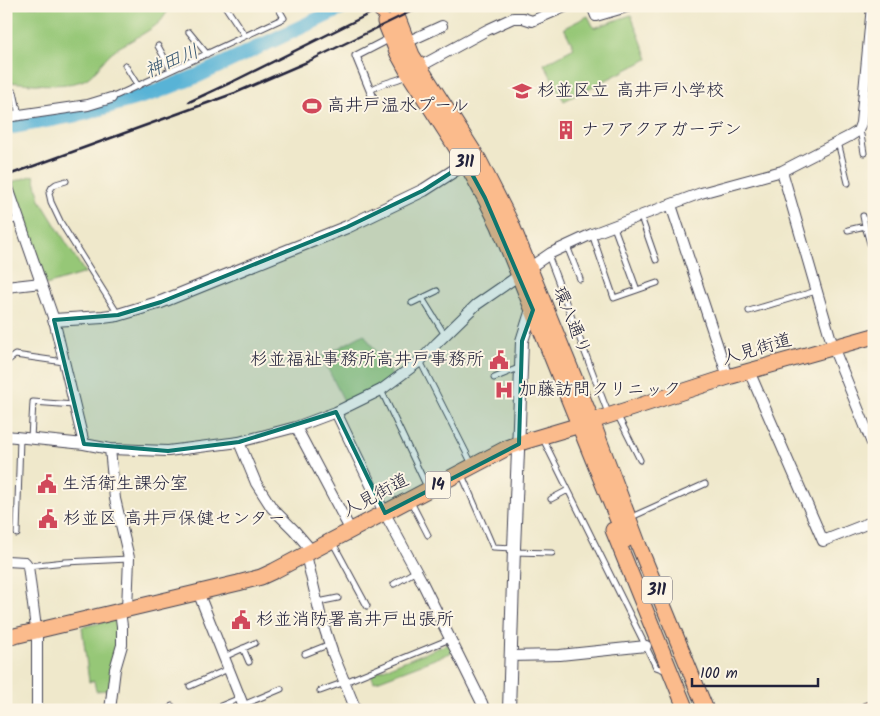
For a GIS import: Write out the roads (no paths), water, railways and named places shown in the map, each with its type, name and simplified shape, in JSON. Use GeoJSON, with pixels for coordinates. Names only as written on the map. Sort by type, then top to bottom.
{"type":"FeatureCollection","features":[{"type":"Feature","properties":{"kind":"main road","name":"環八通り"},"geometry":{"type":"LineString","coordinates":[[386,13],[398,54],[414,71],[479,160],[511,223],[526,272],[696,710]]}},
{"type":"Feature","properties":{"kind":"main road","name":"環八通り"},"geometry":{"type":"LineString","coordinates":[[386,13],[407,42],[414,71],[526,272],[533,310],[586,423]]}},
{"type":"Feature","properties":{"kind":"main road","name":"人見街道"},"geometry":{"type":"LineString","coordinates":[[6,638],[261,577],[507,448],[728,377],[874,336]]}},
{"type":"Feature","properties":{"kind":"main road","name":"環八通り"},"geometry":{"type":"LineString","coordinates":[[598,455],[639,546],[706,710]]}},
{"type":"Feature","properties":{"kind":"main road"},"geometry":{"type":"LineString","coordinates":[[598,455],[615,466],[685,631],[716,710]]}},
{"type":"Feature","properties":{"kind":"main road"},"geometry":{"type":"LineString","coordinates":[[598,455],[601,499],[686,710]]}},
{"type":"Feature","properties":{"kind":"main road"},"geometry":{"type":"LineString","coordinates":[[867,710],[874,709]]}},
{"type":"Feature","properties":{"kind":"street"},"geometry":{"type":"LineString","coordinates":[[414,71],[487,30],[513,18],[523,18],[532,21],[567,6]]}},
{"type":"Feature","properties":{"kind":"street"},"geometry":{"type":"LineString","coordinates":[[592,6],[596,16],[630,6]]}},
{"type":"Feature","properties":{"kind":"street"},"geometry":{"type":"LineString","coordinates":[[6,436],[84,444],[110,449],[168,451],[239,442],[296,427],[336,412],[381,390],[420,361],[476,306],[548,255],[592,234],[701,193],[782,171],[858,131],[872,21],[872,6]]}},
{"type":"Feature","properties":{"kind":"street"},"geometry":{"type":"LineString","coordinates":[[407,42],[442,26]]}},
{"type":"Feature","properties":{"kind":"street"},"geometry":{"type":"LineString","coordinates":[[374,100],[356,56],[383,42]]}},
{"type":"Feature","properties":{"kind":"street"},"geometry":{"type":"LineString","coordinates":[[6,117],[88,105],[111,98]]}},
{"type":"Feature","properties":{"kind":"street"},"geometry":{"type":"LineString","coordinates":[[54,320],[118,315],[162,302],[347,227],[424,190],[466,163]]}},
{"type":"Feature","properties":{"kind":"street"},"geometry":{"type":"LineString","coordinates":[[782,171],[833,347],[871,435],[874,448]]}},
{"type":"Feature","properties":{"kind":"street"},"geometry":{"type":"LineString","coordinates":[[6,182],[54,320],[84,444]]}},
{"type":"Feature","properties":{"kind":"street"},"geometry":{"type":"LineString","coordinates":[[671,205],[728,377]]}},
{"type":"Feature","properties":{"kind":"street"},"geometry":{"type":"LineString","coordinates":[[6,287],[41,283]]}},
{"type":"Feature","properties":{"kind":"street"},"geometry":{"type":"LineString","coordinates":[[509,710],[522,341],[533,310]]}},
{"type":"Feature","properties":{"kind":"street"},"geometry":{"type":"LineString","coordinates":[[749,371],[823,541],[874,521]]}},
{"type":"Feature","properties":{"kind":"street"},"geometry":{"type":"LineString","coordinates":[[336,412],[482,703],[484,709],[482,710]]}},
{"type":"Feature","properties":{"kind":"street"},"geometry":{"type":"LineString","coordinates":[[296,427],[351,531]]}},
{"type":"Feature","properties":{"kind":"street"},"geometry":{"type":"LineString","coordinates":[[239,442],[256,483],[272,508],[294,530],[308,553],[307,559],[317,602],[330,644],[356,710]]}},
{"type":"Feature","properties":{"kind":"street"},"geometry":{"type":"LineString","coordinates":[[110,449],[115,499],[129,559],[122,626],[122,645],[115,669],[110,710]]}},
{"type":"Feature","properties":{"kind":"street"},"geometry":{"type":"LineString","coordinates":[[6,561],[24,562],[28,566],[36,631],[37,710]]}},
{"type":"Feature","properties":{"kind":"street"},"geometry":{"type":"LineString","coordinates":[[198,592],[243,704]]}},
{"type":"Feature","properties":{"kind":"street"},"geometry":{"type":"LineString","coordinates":[[510,656],[560,655],[646,646]]}},
{"type":"Feature","properties":{"kind":"lane"},"geometry":{"type":"LineString","coordinates":[[225,6],[245,36]]}},
{"type":"Feature","properties":{"kind":"lane"},"geometry":{"type":"LineString","coordinates":[[111,98],[284,18],[278,6]]}},
{"type":"Feature","properties":{"kind":"lane"},"geometry":{"type":"LineString","coordinates":[[189,32],[207,54]]}},
{"type":"Feature","properties":{"kind":"lane"},"geometry":{"type":"LineString","coordinates":[[158,46],[171,70]]}},
{"type":"Feature","properties":{"kind":"lane"},"geometry":{"type":"LineString","coordinates":[[126,65],[138,86]]}},
{"type":"Feature","properties":{"kind":"lane"},"geometry":{"type":"LineString","coordinates":[[371,90],[379,84],[402,78],[414,71]]}},
{"type":"Feature","properties":{"kind":"lane"},"geometry":{"type":"LineString","coordinates":[[14,92],[19,116]]}},
{"type":"Feature","properties":{"kind":"lane"},"geometry":{"type":"LineString","coordinates":[[858,131],[861,135],[864,153]]}},
{"type":"Feature","properties":{"kind":"lane"},"geometry":{"type":"LineString","coordinates":[[838,142],[848,183]]}},
{"type":"Feature","properties":{"kind":"lane"},"geometry":{"type":"LineString","coordinates":[[66,181],[52,187],[49,193],[51,202],[61,223],[118,315]]}},
{"type":"Feature","properties":{"kind":"lane"},"geometry":{"type":"LineString","coordinates":[[862,216],[874,257]]}},
{"type":"Feature","properties":{"kind":"lane"},"geometry":{"type":"LineString","coordinates":[[641,217],[656,260]]}},
{"type":"Feature","properties":{"kind":"lane"},"geometry":{"type":"LineString","coordinates":[[6,223],[19,218]]}},
{"type":"Feature","properties":{"kind":"lane"},"geometry":{"type":"LineString","coordinates":[[848,230],[864,226]]}},
{"type":"Feature","properties":{"kind":"lane"},"geometry":{"type":"LineString","coordinates":[[614,227],[636,290]]}},
{"type":"Feature","properties":{"kind":"lane"},"geometry":{"type":"LineString","coordinates":[[592,234],[614,298],[656,283]]}},
{"type":"Feature","properties":{"kind":"lane"},"geometry":{"type":"LineString","coordinates":[[567,246],[580,279]]}},
{"type":"Feature","properties":{"kind":"lane"},"geometry":{"type":"LineString","coordinates":[[548,255],[613,415],[640,460]]}},
{"type":"Feature","properties":{"kind":"lane"},"geometry":{"type":"LineString","coordinates":[[412,303],[437,291]]}},
{"type":"Feature","properties":{"kind":"lane"},"geometry":{"type":"LineString","coordinates":[[749,310],[816,291]]}},
{"type":"Feature","properties":{"kind":"lane"},"geometry":{"type":"LineString","coordinates":[[422,298],[445,335]]}},
{"type":"Feature","properties":{"kind":"lane"},"geometry":{"type":"LineString","coordinates":[[6,362],[15,356],[64,362]]}},
{"type":"Feature","properties":{"kind":"lane"},"geometry":{"type":"LineString","coordinates":[[420,361],[467,469],[493,547],[552,553]]}},
{"type":"Feature","properties":{"kind":"lane"},"geometry":{"type":"LineString","coordinates":[[494,378],[521,367]]}},
{"type":"Feature","properties":{"kind":"lane"},"geometry":{"type":"LineString","coordinates":[[381,390],[428,490]]}},
{"type":"Feature","properties":{"kind":"lane"},"geometry":{"type":"LineString","coordinates":[[16,534],[26,438],[33,402],[74,405]]}},
{"type":"Feature","properties":{"kind":"lane"},"geometry":{"type":"LineString","coordinates":[[542,436],[656,667],[670,672]]}},
{"type":"Feature","properties":{"kind":"lane"},"geometry":{"type":"LineString","coordinates":[[636,514],[705,484]]}},
{"type":"Feature","properties":{"kind":"lane"},"geometry":{"type":"LineString","coordinates":[[551,499],[568,490]]}},
{"type":"Feature","properties":{"kind":"lane"},"geometry":{"type":"LineString","coordinates":[[410,499],[428,534]]}},
{"type":"Feature","properties":{"kind":"lane"},"geometry":{"type":"LineString","coordinates":[[332,540],[368,606]]}},
{"type":"Feature","properties":{"kind":"lane"},"geometry":{"type":"LineString","coordinates":[[28,566],[64,562],[129,559]]}},
{"type":"Feature","properties":{"kind":"lane"},"geometry":{"type":"LineString","coordinates":[[394,584],[416,571]]}},
{"type":"Feature","properties":{"kind":"lane"},"geometry":{"type":"LineString","coordinates":[[317,602],[338,598]]}},
{"type":"Feature","properties":{"kind":"lane"},"geometry":{"type":"LineString","coordinates":[[320,691],[450,639]]}},
{"type":"Feature","properties":{"kind":"lane"},"geometry":{"type":"LineString","coordinates":[[224,657],[255,643]]}},
{"type":"Feature","properties":{"kind":"lane"},"geometry":{"type":"LineString","coordinates":[[305,654],[330,644]]}},
{"type":"Feature","properties":{"kind":"lane"},"geometry":{"type":"LineString","coordinates":[[243,648],[249,662]]}},
{"type":"Feature","properties":{"kind":"lane"},"geometry":{"type":"LineString","coordinates":[[190,686],[229,669]]}},
{"type":"Feature","properties":{"kind":"lane"},"geometry":{"type":"LineString","coordinates":[[211,710],[243,704],[281,689]]}},
{"type":"Feature","properties":{"kind":"waterway","name":"神田川"},"geometry":{"type":"LineString","coordinates":[[6,128],[81,114],[156,92],[197,76],[346,6]]}},
{"type":"Feature","properties":{"kind":"railway"},"geometry":{"type":"LineString","coordinates":[[189,102],[385,6]]}},
{"type":"Feature","properties":{"kind":"railway"},"geometry":{"type":"LineString","coordinates":[[6,176],[235,93],[307,62],[422,6]]}},
{"type":"Feature","properties":{"kind":"place","name":"杉並区立 高井戸小学校"},"geometry":{"type":"Point","coordinates":[522,91]}},
{"type":"Feature","properties":{"kind":"place","name":"高井戸温水プール"},"geometry":{"type":"Point","coordinates":[312,106]}},
{"type":"Feature","properties":{"kind":"place","name":"ナフアクアガーデン"},"geometry":{"type":"Point","coordinates":[566,130]}},
{"type":"Feature","properties":{"kind":"place","name":"杉並福祉事務所高井戸事務所"},"geometry":{"type":"Point","coordinates":[499,360]}},
{"type":"Feature","properties":{"kind":"place","name":"加藤訪問クリニック"},"geometry":{"type":"Point","coordinates":[504,390]}},
{"type":"Feature","properties":{"kind":"place","name":"生活衛生課分室"},"geometry":{"type":"Point","coordinates":[47,484]}},
{"type":"Feature","properties":{"kind":"place","name":"杉並区 高井戸保健センター"},"geometry":{"type":"Point","coordinates":[48,519]}},
{"type":"Feature","properties":{"kind":"place","name":"杉並消防署高井戸出張所"},"geometry":{"type":"Point","coordinates":[241,620]}}]}
